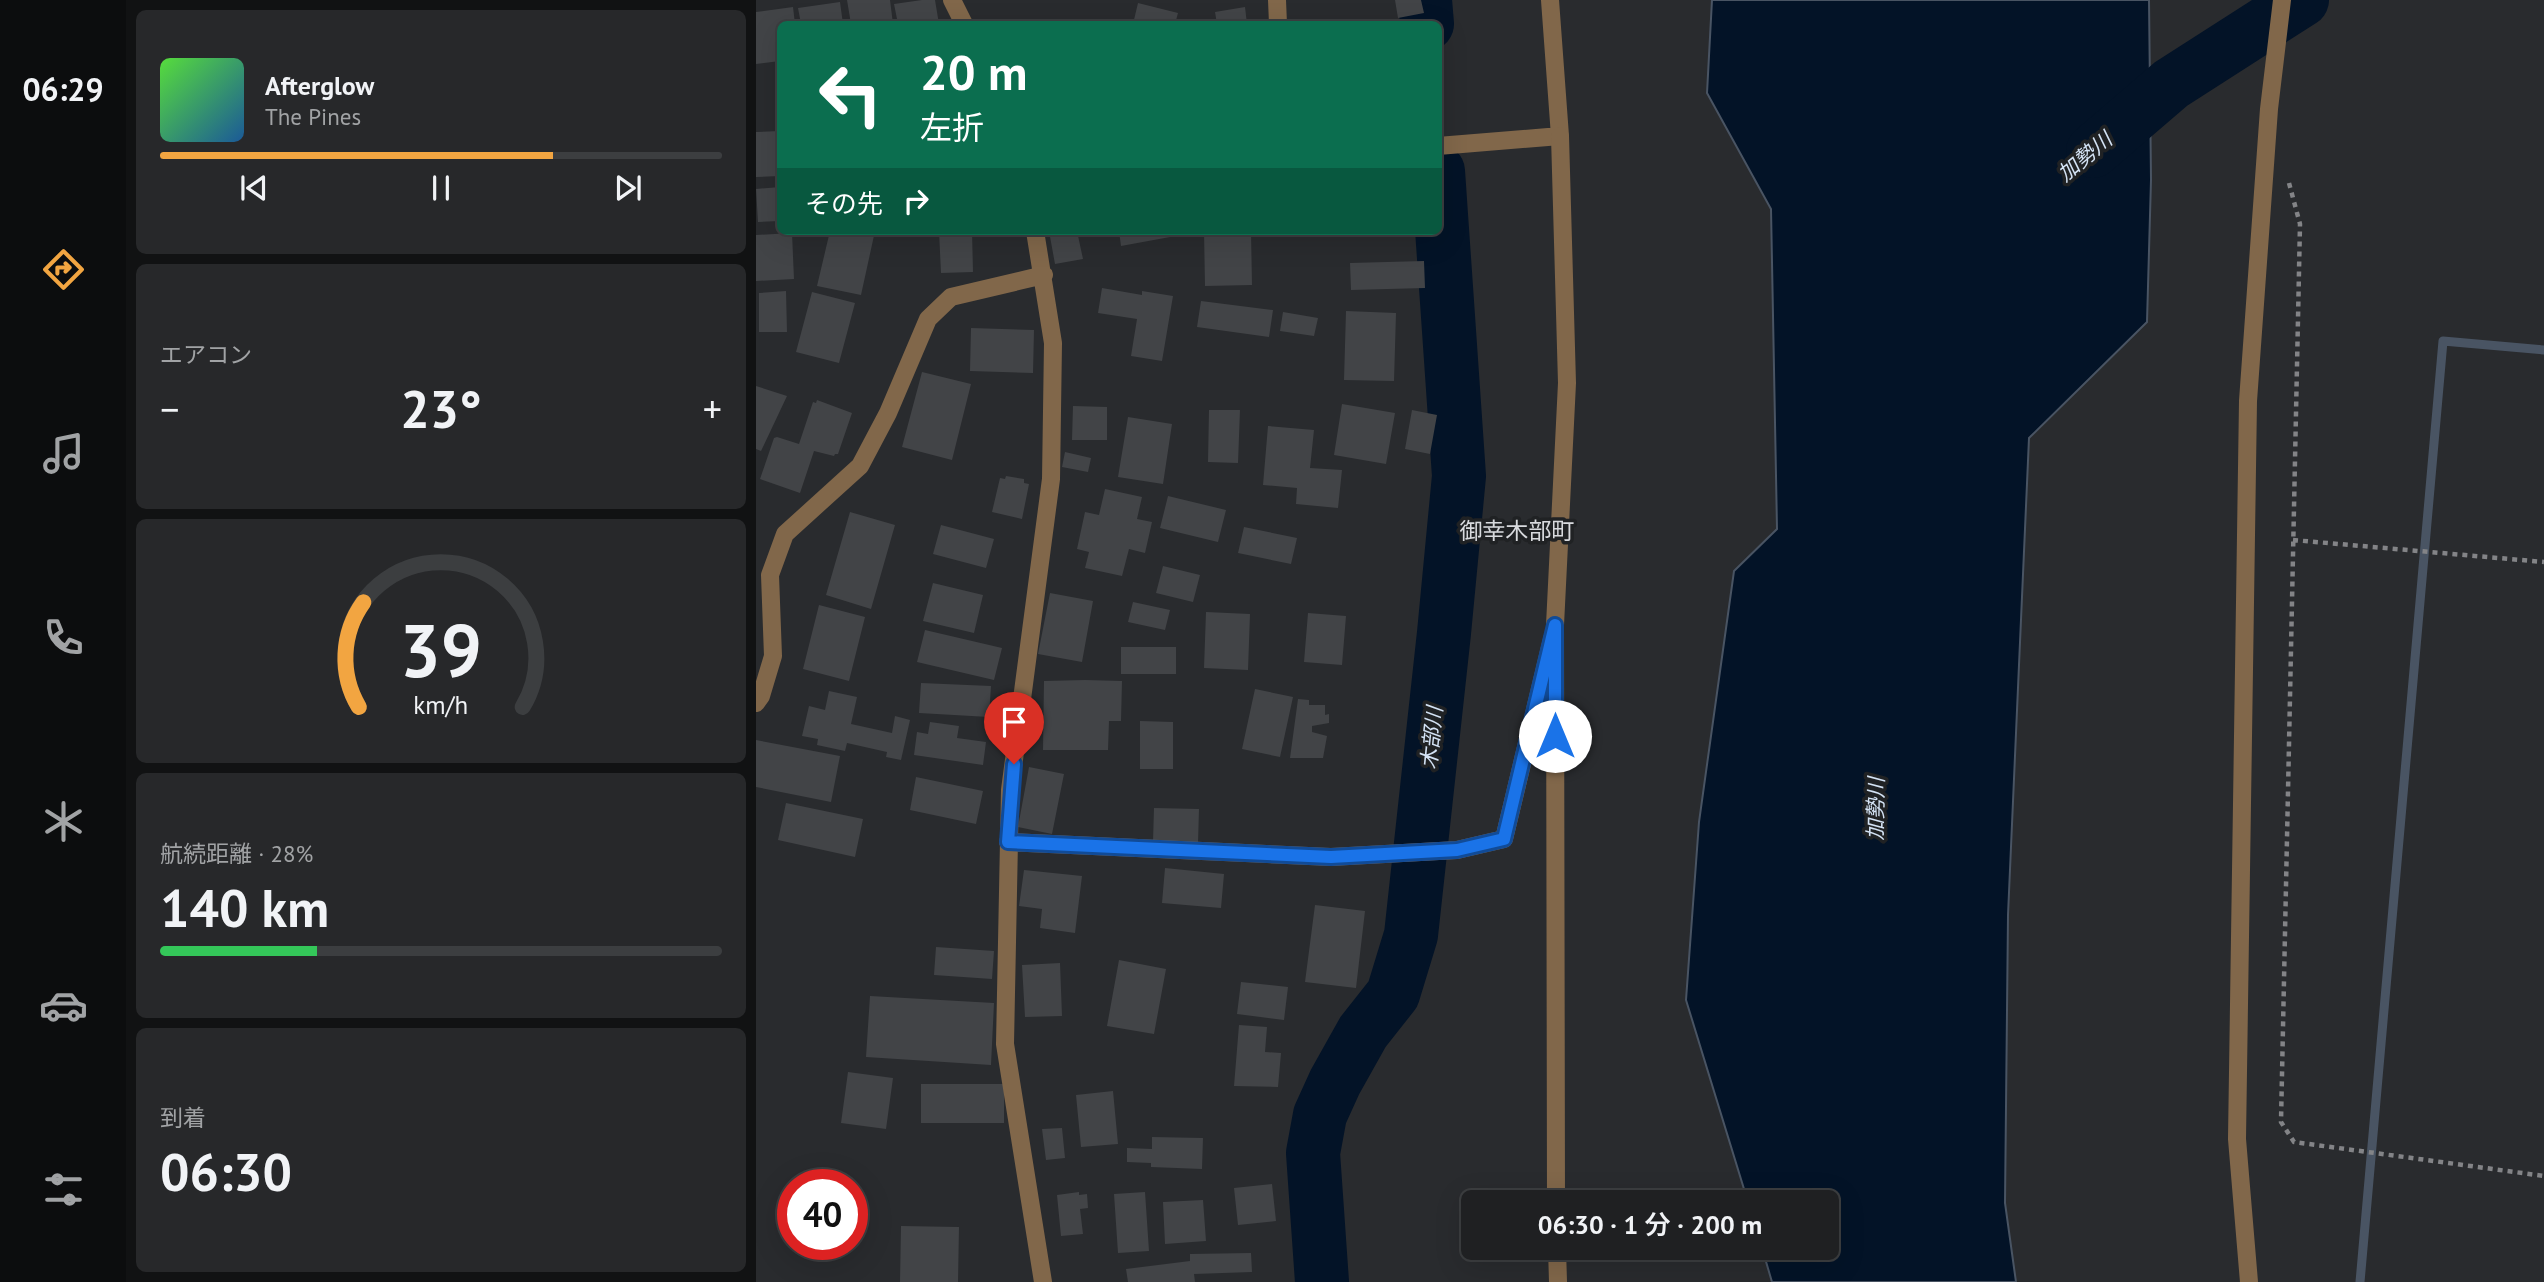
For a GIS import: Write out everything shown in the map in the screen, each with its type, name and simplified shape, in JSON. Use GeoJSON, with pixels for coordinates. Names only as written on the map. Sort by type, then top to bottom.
{"type":"FeatureCollection","features":[{"type":"Feature","properties":{"kind":"street"},"geometry":{"type":"LineString","coordinates":[[952,0],[962,21]]}},
{"type":"Feature","properties":{"kind":"street"},"geometry":{"type":"LineString","coordinates":[[1278,0],[1278,21]]}},
{"type":"Feature","properties":{"kind":"street"},"geometry":{"type":"LineString","coordinates":[[1550,0],[1559,136],[1567,383],[1555,625],[1556,1190]]}},
{"type":"Feature","properties":{"kind":"street"},"geometry":{"type":"LineString","coordinates":[[2249,1282],[2236,1139],[2248,401],[2269,109],[2282,0]]}},
{"type":"Feature","properties":{"kind":"street"},"geometry":{"type":"LineString","coordinates":[[1442,146],[1559,136]]}},
{"type":"Feature","properties":{"kind":"street"},"geometry":{"type":"LineString","coordinates":[[1036,235],[1053,343],[1051,480],[1010,790],[1005,1044],[1043,1282]]}},
{"type":"Feature","properties":{"kind":"street"},"geometry":{"type":"LineString","coordinates":[[756,703],[761,696],[773,656],[770,576],[785,534],[860,466],[888,413],[928,319],[951,297],[1044,275]]}},
{"type":"Feature","properties":{"kind":"street"},"geometry":{"type":"LineString","coordinates":[[1008,842],[1331,857],[1457,850],[1504,839],[1555,625]]}},
{"type":"Feature","properties":{"kind":"street"},"geometry":{"type":"LineString","coordinates":[[1557,1260],[1558,1282]]}},
{"type":"Feature","properties":{"kind":"path"},"geometry":{"type":"LineString","coordinates":[[2286,173],[2300,223],[2281,1122],[2294,1142],[2544,1176]]}},
{"type":"Feature","properties":{"kind":"path"},"geometry":{"type":"LineString","coordinates":[[2293,540],[2544,562]]}},
{"type":"Feature","properties":{"kind":"water"},"geometry":{"type":"Polygon","coordinates":[[[1712,0],[2149,0],[2151,180],[2147,322],[2029,438],[2008,915],[2005,1203],[2016,1282],[1772,1282],[1766,1260],[1839,1260],[1839,1190],[1744,1190],[1686,1000],[1699,822],[1734,571],[1777,529],[1771,209],[1707,93],[1712,0]]]}},
{"type":"Feature","properties":{"kind":"building"},"geometry":{"type":"Polygon","coordinates":[[[847,0],[890,0],[893,21],[850,21],[847,0]]]}},
{"type":"Feature","properties":{"kind":"building"},"geometry":{"type":"Polygon","coordinates":[[[935,0],[938,21],[897,21],[894,4],[935,0]]]}},
{"type":"Feature","properties":{"kind":"building"},"geometry":{"type":"Polygon","coordinates":[[[1395,0],[1421,0],[1424,13],[1398,18],[1395,0]]]}},
{"type":"Feature","properties":{"kind":"building"},"geometry":{"type":"Polygon","coordinates":[[[840,2],[843,21],[800,21],[798,8],[840,2]]]}},
{"type":"Feature","properties":{"kind":"building"},"geometry":{"type":"Polygon","coordinates":[[[1138,3],[1178,13],[1176,21],[1134,21],[1138,3]]]}},
{"type":"Feature","properties":{"kind":"building"},"geometry":{"type":"Polygon","coordinates":[[[793,7],[795,21],[777,21],[777,61],[756,64],[756,12],[793,7]]]}},
{"type":"Feature","properties":{"kind":"building"},"geometry":{"type":"Polygon","coordinates":[[[1245,7],[1247,21],[1216,21],[1215,12],[1245,7]]]}},
{"type":"Feature","properties":{"kind":"building"},"geometry":{"type":"Polygon","coordinates":[[[777,131],[777,176],[756,177],[756,132],[777,131]]]}},
{"type":"Feature","properties":{"kind":"building"},"geometry":{"type":"Polygon","coordinates":[[[777,187],[777,221],[758,222],[756,189],[777,187]]]}},
{"type":"Feature","properties":{"kind":"building"},"geometry":{"type":"Polygon","coordinates":[[[756,235],[792,235],[794,279],[756,281],[756,235]]]}},
{"type":"Feature","properties":{"kind":"building"},"geometry":{"type":"Polygon","coordinates":[[[829,235],[874,235],[861,295],[817,286],[829,235]]]}},
{"type":"Feature","properties":{"kind":"building"},"geometry":{"type":"Polygon","coordinates":[[[939,235],[972,235],[973,272],[941,273],[939,235]]]}},
{"type":"Feature","properties":{"kind":"building"},"geometry":{"type":"Polygon","coordinates":[[[1050,235],[1078,235],[1083,259],[1055,264],[1050,235]]]}},
{"type":"Feature","properties":{"kind":"building"},"geometry":{"type":"Polygon","coordinates":[[[1120,235],[1181,235],[1121,246],[1120,235]]]}},
{"type":"Feature","properties":{"kind":"building"},"geometry":{"type":"Polygon","coordinates":[[[1204,235],[1251,235],[1252,285],[1205,286],[1204,235]]]}},
{"type":"Feature","properties":{"kind":"building"},"geometry":{"type":"Polygon","coordinates":[[[1424,261],[1425,288],[1351,290],[1350,263],[1424,261]]]}},
{"type":"Feature","properties":{"kind":"building"},"geometry":{"type":"Polygon","coordinates":[[[1102,288],[1142,295],[1142,291],[1173,296],[1162,361],[1131,356],[1137,319],[1098,313],[1102,288]]]}},
{"type":"Feature","properties":{"kind":"building"},"geometry":{"type":"Polygon","coordinates":[[[786,291],[787,332],[759,332],[759,293],[786,291]]]}},
{"type":"Feature","properties":{"kind":"building"},"geometry":{"type":"Polygon","coordinates":[[[812,292],[855,303],[839,363],[796,352],[812,292]]]}},
{"type":"Feature","properties":{"kind":"building"},"geometry":{"type":"Polygon","coordinates":[[[1201,301],[1273,310],[1269,337],[1197,327],[1201,301]]]}},
{"type":"Feature","properties":{"kind":"building"},"geometry":{"type":"Polygon","coordinates":[[[1346,311],[1396,313],[1394,381],[1344,380],[1346,311]]]}},
{"type":"Feature","properties":{"kind":"building"},"geometry":{"type":"Polygon","coordinates":[[[1283,312],[1318,318],[1314,336],[1280,331],[1283,312]]]}},
{"type":"Feature","properties":{"kind":"building"},"geometry":{"type":"Polygon","coordinates":[[[971,328],[1034,330],[1033,373],[970,371],[971,328]]]}},
{"type":"Feature","properties":{"kind":"building"},"geometry":{"type":"Polygon","coordinates":[[[922,372],[971,384],[952,460],[902,447],[922,372]]]}},
{"type":"Feature","properties":{"kind":"building"},"geometry":{"type":"Polygon","coordinates":[[[756,386],[787,396],[761,451],[756,449],[756,386]]]}},
{"type":"Feature","properties":{"kind":"building"},"geometry":{"type":"Polygon","coordinates":[[[817,400],[852,413],[838,454],[834,456],[814,451],[800,493],[760,479],[774,438],[799,444],[813,402],[816,403],[817,400]]]}},
{"type":"Feature","properties":{"kind":"building"},"geometry":{"type":"Polygon","coordinates":[[[1342,404],[1395,413],[1386,464],[1334,455],[1342,404]]]}},
{"type":"Feature","properties":{"kind":"building"},"geometry":{"type":"Polygon","coordinates":[[[1073,406],[1107,407],[1107,440],[1072,440],[1073,406]]]}},
{"type":"Feature","properties":{"kind":"building"},"geometry":{"type":"Polygon","coordinates":[[[1209,410],[1240,410],[1238,463],[1208,462],[1209,410]]]}},
{"type":"Feature","properties":{"kind":"building"},"geometry":{"type":"Polygon","coordinates":[[[1412,410],[1437,415],[1430,454],[1405,449],[1412,410]]]}},
{"type":"Feature","properties":{"kind":"building"},"geometry":{"type":"Polygon","coordinates":[[[1128,417],[1172,424],[1163,484],[1118,477],[1128,417]]]}},
{"type":"Feature","properties":{"kind":"building"},"geometry":{"type":"Polygon","coordinates":[[[1268,426],[1314,430],[1310,468],[1342,470],[1338,508],[1296,504],[1297,488],[1263,485],[1268,426]]]}},
{"type":"Feature","properties":{"kind":"building"},"geometry":{"type":"Polygon","coordinates":[[[1065,452],[1091,458],[1088,472],[1062,467],[1065,452]]]}},
{"type":"Feature","properties":{"kind":"building"},"geometry":{"type":"Polygon","coordinates":[[[1006,476],[1024,479],[1024,483],[1029,484],[1022,519],[992,512],[1000,478],[1005,479],[1006,476]]]}},
{"type":"Feature","properties":{"kind":"building"},"geometry":{"type":"Polygon","coordinates":[[[1105,489],[1142,497],[1137,519],[1152,522],[1145,553],[1129,549],[1122,576],[1085,568],[1089,552],[1077,549],[1085,512],[1099,515],[1105,489]]]}},
{"type":"Feature","properties":{"kind":"building"},"geometry":{"type":"Polygon","coordinates":[[[1168,496],[1226,510],[1218,542],[1160,528],[1168,496]]]}},
{"type":"Feature","properties":{"kind":"building"},"geometry":{"type":"Polygon","coordinates":[[[850,512],[895,525],[871,609],[826,595],[850,512]]]}},
{"type":"Feature","properties":{"kind":"building"},"geometry":{"type":"Polygon","coordinates":[[[941,525],[994,539],[986,568],[933,554],[941,525]]]}},
{"type":"Feature","properties":{"kind":"building"},"geometry":{"type":"Polygon","coordinates":[[[1244,527],[1297,538],[1291,564],[1238,553],[1244,527]]]}},
{"type":"Feature","properties":{"kind":"building"},"geometry":{"type":"Polygon","coordinates":[[[1163,566],[1200,575],[1193,602],[1156,593],[1163,566]]]}},
{"type":"Feature","properties":{"kind":"building"},"geometry":{"type":"Polygon","coordinates":[[[933,583],[983,595],[974,633],[923,621],[933,583]]]}},
{"type":"Feature","properties":{"kind":"building"},"geometry":{"type":"Polygon","coordinates":[[[1050,593],[1093,601],[1082,662],[1038,654],[1050,593]]]}},
{"type":"Feature","properties":{"kind":"building"},"geometry":{"type":"Polygon","coordinates":[[[1133,602],[1170,610],[1165,630],[1128,622],[1133,602]]]}},
{"type":"Feature","properties":{"kind":"building"},"geometry":{"type":"Polygon","coordinates":[[[819,605],[865,617],[849,681],[803,669],[819,605]]]}},
{"type":"Feature","properties":{"kind":"building"},"geometry":{"type":"Polygon","coordinates":[[[1206,612],[1250,614],[1248,670],[1204,668],[1206,612]]]}},
{"type":"Feature","properties":{"kind":"building"},"geometry":{"type":"Polygon","coordinates":[[[1308,613],[1346,616],[1342,665],[1304,662],[1308,613]]]}},
{"type":"Feature","properties":{"kind":"building"},"geometry":{"type":"Polygon","coordinates":[[[925,630],[1002,648],[994,680],[917,662],[925,630]]]}},
{"type":"Feature","properties":{"kind":"building"},"geometry":{"type":"Polygon","coordinates":[[[1121,647],[1176,647],[1176,674],[1121,674],[1121,647]]]}},
{"type":"Feature","properties":{"kind":"building"},"geometry":{"type":"Polygon","coordinates":[[[1044,681],[1122,681],[1121,721],[1109,721],[1108,750],[1043,750],[1044,681]]]}},
{"type":"Feature","properties":{"kind":"building"},"geometry":{"type":"Polygon","coordinates":[[[921,683],[991,686],[989,717],[919,713],[921,683]]]}},
{"type":"Feature","properties":{"kind":"building"},"geometry":{"type":"Polygon","coordinates":[[[1255,689],[1293,697],[1280,757],[1242,749],[1255,689]]]}},
{"type":"Feature","properties":{"kind":"building"},"geometry":{"type":"Polygon","coordinates":[[[829,691],[857,697],[851,724],[892,733],[895,716],[910,720],[901,760],[886,757],[887,752],[847,743],[845,751],[817,745],[818,739],[802,736],[809,706],[825,710],[829,691]]]}},
{"type":"Feature","properties":{"kind":"building"},"geometry":{"type":"Polygon","coordinates":[[[1298,699],[1309,700],[1309,705],[1325,705],[1325,715],[1329,714],[1329,723],[1312,726],[1312,732],[1327,736],[1323,758],[1290,758],[1298,699]]]}},
{"type":"Feature","properties":{"kind":"building"},"geometry":{"type":"Polygon","coordinates":[[[1140,721],[1173,722],[1173,769],[1140,769],[1140,721]]]}},
{"type":"Feature","properties":{"kind":"building"},"geometry":{"type":"Polygon","coordinates":[[[930,722],[959,726],[957,738],[986,742],[983,765],[914,755],[917,732],[928,734],[930,722]]]}},
{"type":"Feature","properties":{"kind":"building"},"geometry":{"type":"Polygon","coordinates":[[[756,740],[840,756],[831,802],[756,787],[756,740]]]}},
{"type":"Feature","properties":{"kind":"building"},"geometry":{"type":"Polygon","coordinates":[[[1029,767],[1064,774],[1052,834],[1018,827],[1029,767]]]}},
{"type":"Feature","properties":{"kind":"building"},"geometry":{"type":"Polygon","coordinates":[[[916,777],[983,791],[976,824],[910,810],[916,777]]]}},
{"type":"Feature","properties":{"kind":"building"},"geometry":{"type":"Polygon","coordinates":[[[786,803],[863,819],[855,857],[778,840],[786,803]]]}},
{"type":"Feature","properties":{"kind":"building"},"geometry":{"type":"Polygon","coordinates":[[[1154,808],[1199,809],[1198,843],[1153,842],[1154,808]]]}},
{"type":"Feature","properties":{"kind":"building"},"geometry":{"type":"Polygon","coordinates":[[[1165,868],[1224,874],[1221,908],[1162,903],[1165,868]]]}},
{"type":"Feature","properties":{"kind":"building"},"geometry":{"type":"Polygon","coordinates":[[[1024,870],[1082,876],[1075,933],[1040,928],[1042,909],[1019,906],[1024,870]]]}},
{"type":"Feature","properties":{"kind":"building"},"geometry":{"type":"Polygon","coordinates":[[[1315,905],[1365,911],[1356,988],[1305,982],[1315,905]]]}},
{"type":"Feature","properties":{"kind":"building"},"geometry":{"type":"Polygon","coordinates":[[[936,947],[994,951],[992,979],[934,975],[936,947]]]}},
{"type":"Feature","properties":{"kind":"building"},"geometry":{"type":"Polygon","coordinates":[[[1119,960],[1166,969],[1154,1034],[1107,1026],[1119,960]]]}},
{"type":"Feature","properties":{"kind":"building"},"geometry":{"type":"Polygon","coordinates":[[[1060,963],[1062,1016],[1025,1017],[1022,965],[1060,963]]]}},
{"type":"Feature","properties":{"kind":"building"},"geometry":{"type":"Polygon","coordinates":[[[1241,982],[1288,987],[1284,1020],[1237,1014],[1241,982]]]}},
{"type":"Feature","properties":{"kind":"building"},"geometry":{"type":"Polygon","coordinates":[[[870,996],[994,1003],[991,1065],[866,1057],[870,996]]]}},
{"type":"Feature","properties":{"kind":"building"},"geometry":{"type":"Polygon","coordinates":[[[1239,1025],[1267,1027],[1265,1052],[1281,1053],[1278,1087],[1234,1086],[1239,1025]]]}},
{"type":"Feature","properties":{"kind":"building"},"geometry":{"type":"Polygon","coordinates":[[[848,1072],[893,1078],[886,1129],[841,1123],[848,1072]]]}},
{"type":"Feature","properties":{"kind":"building"},"geometry":{"type":"Polygon","coordinates":[[[921,1084],[1004,1084],[1004,1123],[921,1123],[921,1084]]]}},
{"type":"Feature","properties":{"kind":"building"},"geometry":{"type":"Polygon","coordinates":[[[1113,1091],[1118,1144],[1081,1147],[1076,1095],[1113,1091]]]}},
{"type":"Feature","properties":{"kind":"building"},"geometry":{"type":"Polygon","coordinates":[[[1062,1128],[1065,1158],[1046,1160],[1042,1129],[1062,1128]]]}},
{"type":"Feature","properties":{"kind":"building"},"geometry":{"type":"Polygon","coordinates":[[[1152,1137],[1203,1138],[1202,1169],[1151,1167],[1151,1163],[1127,1162],[1127,1148],[1152,1149],[1152,1137]]]}},
{"type":"Feature","properties":{"kind":"building"},"geometry":{"type":"Polygon","coordinates":[[[1272,1184],[1276,1221],[1238,1225],[1234,1188],[1272,1184]]]}},
{"type":"Feature","properties":{"kind":"building"},"geometry":{"type":"Polygon","coordinates":[[[1079,1192],[1079,1195],[1087,1194],[1088,1208],[1080,1209],[1083,1234],[1061,1236],[1057,1195],[1079,1192]]]}},
{"type":"Feature","properties":{"kind":"building"},"geometry":{"type":"Polygon","coordinates":[[[1145,1192],[1149,1251],[1118,1253],[1114,1194],[1145,1192]]]}},
{"type":"Feature","properties":{"kind":"building"},"geometry":{"type":"Polygon","coordinates":[[[1203,1200],[1206,1241],[1165,1244],[1163,1202],[1203,1200]]]}},
{"type":"Feature","properties":{"kind":"building"},"geometry":{"type":"Polygon","coordinates":[[[901,1226],[959,1227],[958,1282],[900,1282],[901,1226]]]}},
{"type":"Feature","properties":{"kind":"building"},"geometry":{"type":"Polygon","coordinates":[[[1251,1253],[1252,1272],[1194,1274],[1195,1282],[1128,1282],[1126,1269],[1190,1261],[1190,1254],[1251,1253]]]}},
{"type":"Feature","properties":{"kind":"waterway","name":"木部川"},"geometry":{"type":"LineString","coordinates":[[1425,0],[1427,21]]}},
{"type":"Feature","properties":{"kind":"waterway","name":"加勢川"},"geometry":{"type":"LineString","coordinates":[[2093,151],[2171,84],[2302,0]]}},
{"type":"Feature","properties":{"kind":"waterway","name":"木部川"},"geometry":{"type":"LineString","coordinates":[[1322,1282],[1313,1153],[1320,1115],[1363,1032],[1393,994],[1411,935],[1459,476],[1442,229]]}},
{"type":"Feature","properties":{"kind":"waterway"},"geometry":{"type":"LineString","coordinates":[[2360,1282],[2443,341],[2544,350]]}},
{"type":"Feature","properties":{"kind":"district","name":"御幸木部町"},"geometry":{"type":"Point","coordinates":[1517,531]}},
{"type":"Feature","properties":{"kind":"route"},"geometry":{"type":"LineString","coordinates":[[1014,764],[1008,842],[1331,857],[1457,850],[1504,839],[1555,625],[1555,736]]}}]}
